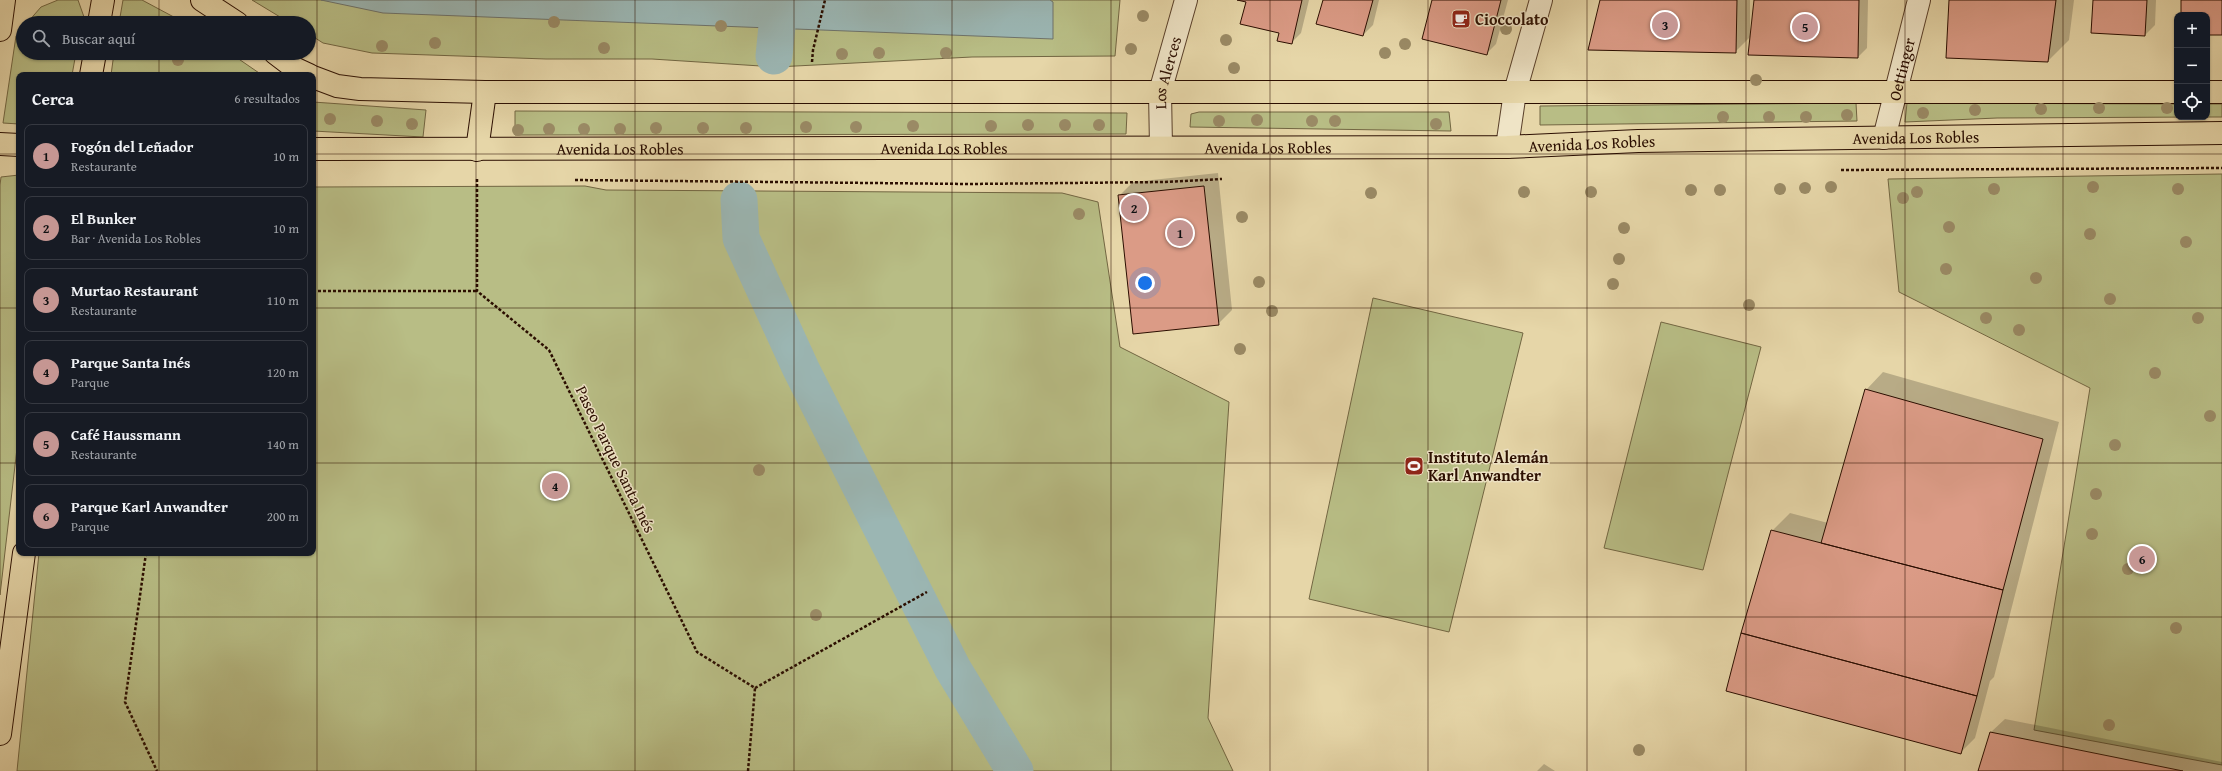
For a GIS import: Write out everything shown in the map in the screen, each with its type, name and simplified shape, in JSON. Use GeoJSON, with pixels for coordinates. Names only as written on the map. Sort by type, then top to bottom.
{"type":"FeatureCollection","features":[{"type":"Feature","properties":{"kind":"main road"},"geometry":{"type":"LineString","coordinates":[[0,30],[4,0]]}},
{"type":"Feature","properties":{"kind":"main road"},"geometry":{"type":"LineString","coordinates":[[101,16],[103,0]]}},
{"type":"Feature","properties":{"kind":"main road"},"geometry":{"type":"LineString","coordinates":[[202,0],[226,16]]}},
{"type":"Feature","properties":{"kind":"main road"},"geometry":{"type":"LineString","coordinates":[[92,72],[94,60]]}},
{"type":"Feature","properties":{"kind":"main road"},"geometry":{"type":"LineString","coordinates":[[284,60],[302,72]]}},
{"type":"Feature","properties":{"kind":"main road"},"geometry":{"type":"LineString","coordinates":[[316,78],[337,86],[360,89],[485,92],[2174,92]]}},
{"type":"Feature","properties":{"kind":"main road"},"geometry":{"type":"LineString","coordinates":[[477,150],[485,92]]}},
{"type":"Feature","properties":{"kind":"main road"},"geometry":{"type":"LineString","coordinates":[[2210,92],[2222,92]]}},
{"type":"Feature","properties":{"kind":"main road","name":"Avenida Los Robles"},"geometry":{"type":"LineString","coordinates":[[316,149],[477,150],[1507,147],[1638,141],[2222,133]]}},
{"type":"Feature","properties":{"kind":"main road"},"geometry":{"type":"LineString","coordinates":[[0,144],[16,145]]}},
{"type":"Feature","properties":{"kind":"main road"},"geometry":{"type":"LineString","coordinates":[[0,734],[24,556]]}},
{"type":"Feature","properties":{"kind":"street","name":"Los Alerces"},"geometry":{"type":"LineString","coordinates":[[1161,147],[1160,92],[1186,0]]}},
{"type":"Feature","properties":{"kind":"street"},"geometry":{"type":"LineString","coordinates":[[1507,147],[1515,92],[1541,0]]}},
{"type":"Feature","properties":{"kind":"street","name":"Oettinger"},"geometry":{"type":"LineString","coordinates":[[1884,138],[1919,0]]}},
{"type":"Feature","properties":{"kind":"path"},"geometry":{"type":"LineString","coordinates":[[813,50],[825,0]]}},
{"type":"Feature","properties":{"kind":"path"},"geometry":{"type":"LineString","coordinates":[[316,291],[477,291],[477,150]]}},
{"type":"Feature","properties":{"kind":"path","name":"Paseo Parque Santa Inés"},"geometry":{"type":"LineString","coordinates":[[477,291],[549,350],[697,652],[755,688]]}},
{"type":"Feature","properties":{"kind":"path"},"geometry":{"type":"LineString","coordinates":[[146,556],[125,702],[156,771]]}},
{"type":"Feature","properties":{"kind":"path"},"geometry":{"type":"LineString","coordinates":[[748,771],[755,688],[927,592]]}},
{"type":"Feature","properties":{"kind":"green space"},"geometry":{"type":"Polygon","coordinates":[[[58,0],[78,0],[84,16],[33,16],[41,7],[58,0]]]}},
{"type":"Feature","properties":{"kind":"green space"},"geometry":{"type":"Polygon","coordinates":[[[123,0],[142,0],[172,16],[120,16],[123,0]]]}},
{"type":"Feature","properties":{"kind":"green space"},"geometry":{"type":"Polygon","coordinates":[[[252,0],[1120,0],[1115,56],[972,57],[776,67],[652,59],[546,59],[372,53],[323,43],[316,38],[316,16],[278,16],[252,0]]]}},
{"type":"Feature","properties":{"kind":"green space"},"geometry":{"type":"Polygon","coordinates":[[[16,36],[16,60],[75,60],[73,72],[16,72],[16,124],[3,123],[16,36]]]}},
{"type":"Feature","properties":{"kind":"green space"},"geometry":{"type":"Polygon","coordinates":[[[113,60],[240,60],[258,72],[111,72],[113,60]]]}},
{"type":"Feature","properties":{"kind":"green space"},"geometry":{"type":"Polygon","coordinates":[[[316,102],[426,110],[423,137],[316,131],[316,102]]]}},
{"type":"Feature","properties":{"kind":"green space"},"geometry":{"type":"Polygon","coordinates":[[[1856,103],[1857,121],[1540,125],[1540,106],[1856,103]]]}},
{"type":"Feature","properties":{"kind":"green space"},"geometry":{"type":"Polygon","coordinates":[[[1907,103],[2174,104],[2174,117],[1997,118],[1905,122],[1907,103]]]}},
{"type":"Feature","properties":{"kind":"green space"},"geometry":{"type":"Polygon","coordinates":[[[2210,104],[2222,104],[2222,117],[2210,117],[2210,104]]]}},
{"type":"Feature","properties":{"kind":"green space"},"geometry":{"type":"Polygon","coordinates":[[[515,111],[1127,113],[1126,134],[515,135],[515,111]]]}},
{"type":"Feature","properties":{"kind":"green space"},"geometry":{"type":"Polygon","coordinates":[[[1199,112],[1449,112],[1451,131],[1190,127],[1191,114],[1199,112]]]}},
{"type":"Feature","properties":{"kind":"green space"},"geometry":{"type":"Polygon","coordinates":[[[2222,174],[2222,765],[2034,730],[2090,388],[1899,292],[1888,179],[2222,174]]]}},
{"type":"Feature","properties":{"kind":"green space"},"geometry":{"type":"Polygon","coordinates":[[[16,175],[16,457],[0,595],[0,185],[1,177],[16,175]]]}},
{"type":"Feature","properties":{"kind":"green space"},"geometry":{"type":"Polygon","coordinates":[[[585,186],[606,190],[1062,193],[1098,202],[1120,347],[1229,402],[1208,718],[1233,771],[17,771],[39,556],[316,556],[316,187],[585,186]]]}},
{"type":"Feature","properties":{"kind":"green space","name":"Instituto Alemán Karl Anwandter"},"geometry":{"type":"Polygon","coordinates":[[[1373,298],[1523,333],[1449,632],[1309,599],[1373,298]]]}},
{"type":"Feature","properties":{"kind":"green space"},"geometry":{"type":"Polygon","coordinates":[[[1661,322],[1761,347],[1703,570],[1604,548],[1661,322]]]}},
{"type":"Feature","properties":{"kind":"water"},"geometry":{"type":"Polygon","coordinates":[[[321,0],[1050,0],[1053,2],[1053,39],[383,13],[321,0]]]}},
{"type":"Feature","properties":{"kind":"building"},"geometry":{"type":"Polygon","coordinates":[[[1237,0],[1302,0],[1292,44],[1277,41],[1279,33],[1240,24],[1246,2],[1237,0]]]}},
{"type":"Feature","properties":{"kind":"building"},"geometry":{"type":"Polygon","coordinates":[[[1323,0],[1373,0],[1363,36],[1316,24],[1323,0]]]}},
{"type":"Feature","properties":{"kind":"building","name":"Cioccolato"},"geometry":{"type":"Polygon","coordinates":[[[1432,0],[1501,0],[1487,55],[1422,39],[1432,0]]]}},
{"type":"Feature","properties":{"kind":"building"},"geometry":{"type":"Polygon","coordinates":[[[1600,0],[1737,0],[1736,53],[1588,50],[1600,0]]]}},
{"type":"Feature","properties":{"kind":"building"},"geometry":{"type":"Polygon","coordinates":[[[1754,0],[1859,0],[1858,58],[1748,55],[1754,0]]]}},
{"type":"Feature","properties":{"kind":"building"},"geometry":{"type":"Polygon","coordinates":[[[1949,0],[2056,0],[2048,62],[1946,58],[1949,0]]]}},
{"type":"Feature","properties":{"kind":"building"},"geometry":{"type":"Polygon","coordinates":[[[2093,0],[2147,0],[2145,36],[2091,33],[2093,0]]]}},
{"type":"Feature","properties":{"kind":"building"},"geometry":{"type":"Polygon","coordinates":[[[2181,0],[2222,0],[2222,35],[2210,35],[2210,12],[2181,12],[2181,0]]]}},
{"type":"Feature","properties":{"kind":"building"},"geometry":{"type":"Polygon","coordinates":[[[1204,186],[1219,325],[1133,334],[1118,195],[1204,186]]]}},
{"type":"Feature","properties":{"kind":"building"},"geometry":{"type":"Polygon","coordinates":[[[1865,389],[2043,439],[2003,590],[1821,543],[1865,389]]]}},
{"type":"Feature","properties":{"kind":"building"},"geometry":{"type":"Polygon","coordinates":[[[1771,530],[2003,590],[1977,696],[1741,633],[1771,530]]]}},
{"type":"Feature","properties":{"kind":"building"},"geometry":{"type":"Polygon","coordinates":[[[1741,633],[1977,696],[1961,754],[1726,691],[1741,633]]]}},
{"type":"Feature","properties":{"kind":"building"},"geometry":{"type":"Polygon","coordinates":[[[1990,732],[2183,771],[1978,771],[1990,732]]]}},
{"type":"Feature","properties":{"kind":"waterway"},"geometry":{"type":"LineString","coordinates":[[774,56],[777,26]]}},
{"type":"Feature","properties":{"kind":"waterway"},"geometry":{"type":"LineString","coordinates":[[739,200],[741,238],[801,369],[953,669],[1015,771]]}},
{"type":"Feature","properties":{"kind":"place","name":"Cioccolato"},"geometry":{"type":"Point","coordinates":[1461,19]}},
{"type":"Feature","properties":{"kind":"place","name":"Murtao Restaurant"},"geometry":{"type":"Point","coordinates":[1665,25]}},
{"type":"Feature","properties":{"kind":"place","name":"Café Haussmann"},"geometry":{"type":"Point","coordinates":[1805,27]}},
{"type":"Feature","properties":{"kind":"place","name":"El Bunker"},"geometry":{"type":"Point","coordinates":[1134,208]}},
{"type":"Feature","properties":{"kind":"place","name":"Fogón del Leñador"},"geometry":{"type":"Point","coordinates":[1180,233]}},
{"type":"Feature","properties":{"kind":"place","name":"Instituto Alemán Karl Anwandter"},"geometry":{"type":"Point","coordinates":[1414,466]}},
{"type":"Feature","properties":{"kind":"place","name":"Parque Santa Inés"},"geometry":{"type":"Point","coordinates":[555,486]}},
{"type":"Feature","properties":{"kind":"place","name":"Parque Karl Anwandter"},"geometry":{"type":"Point","coordinates":[2142,559]}}]}
